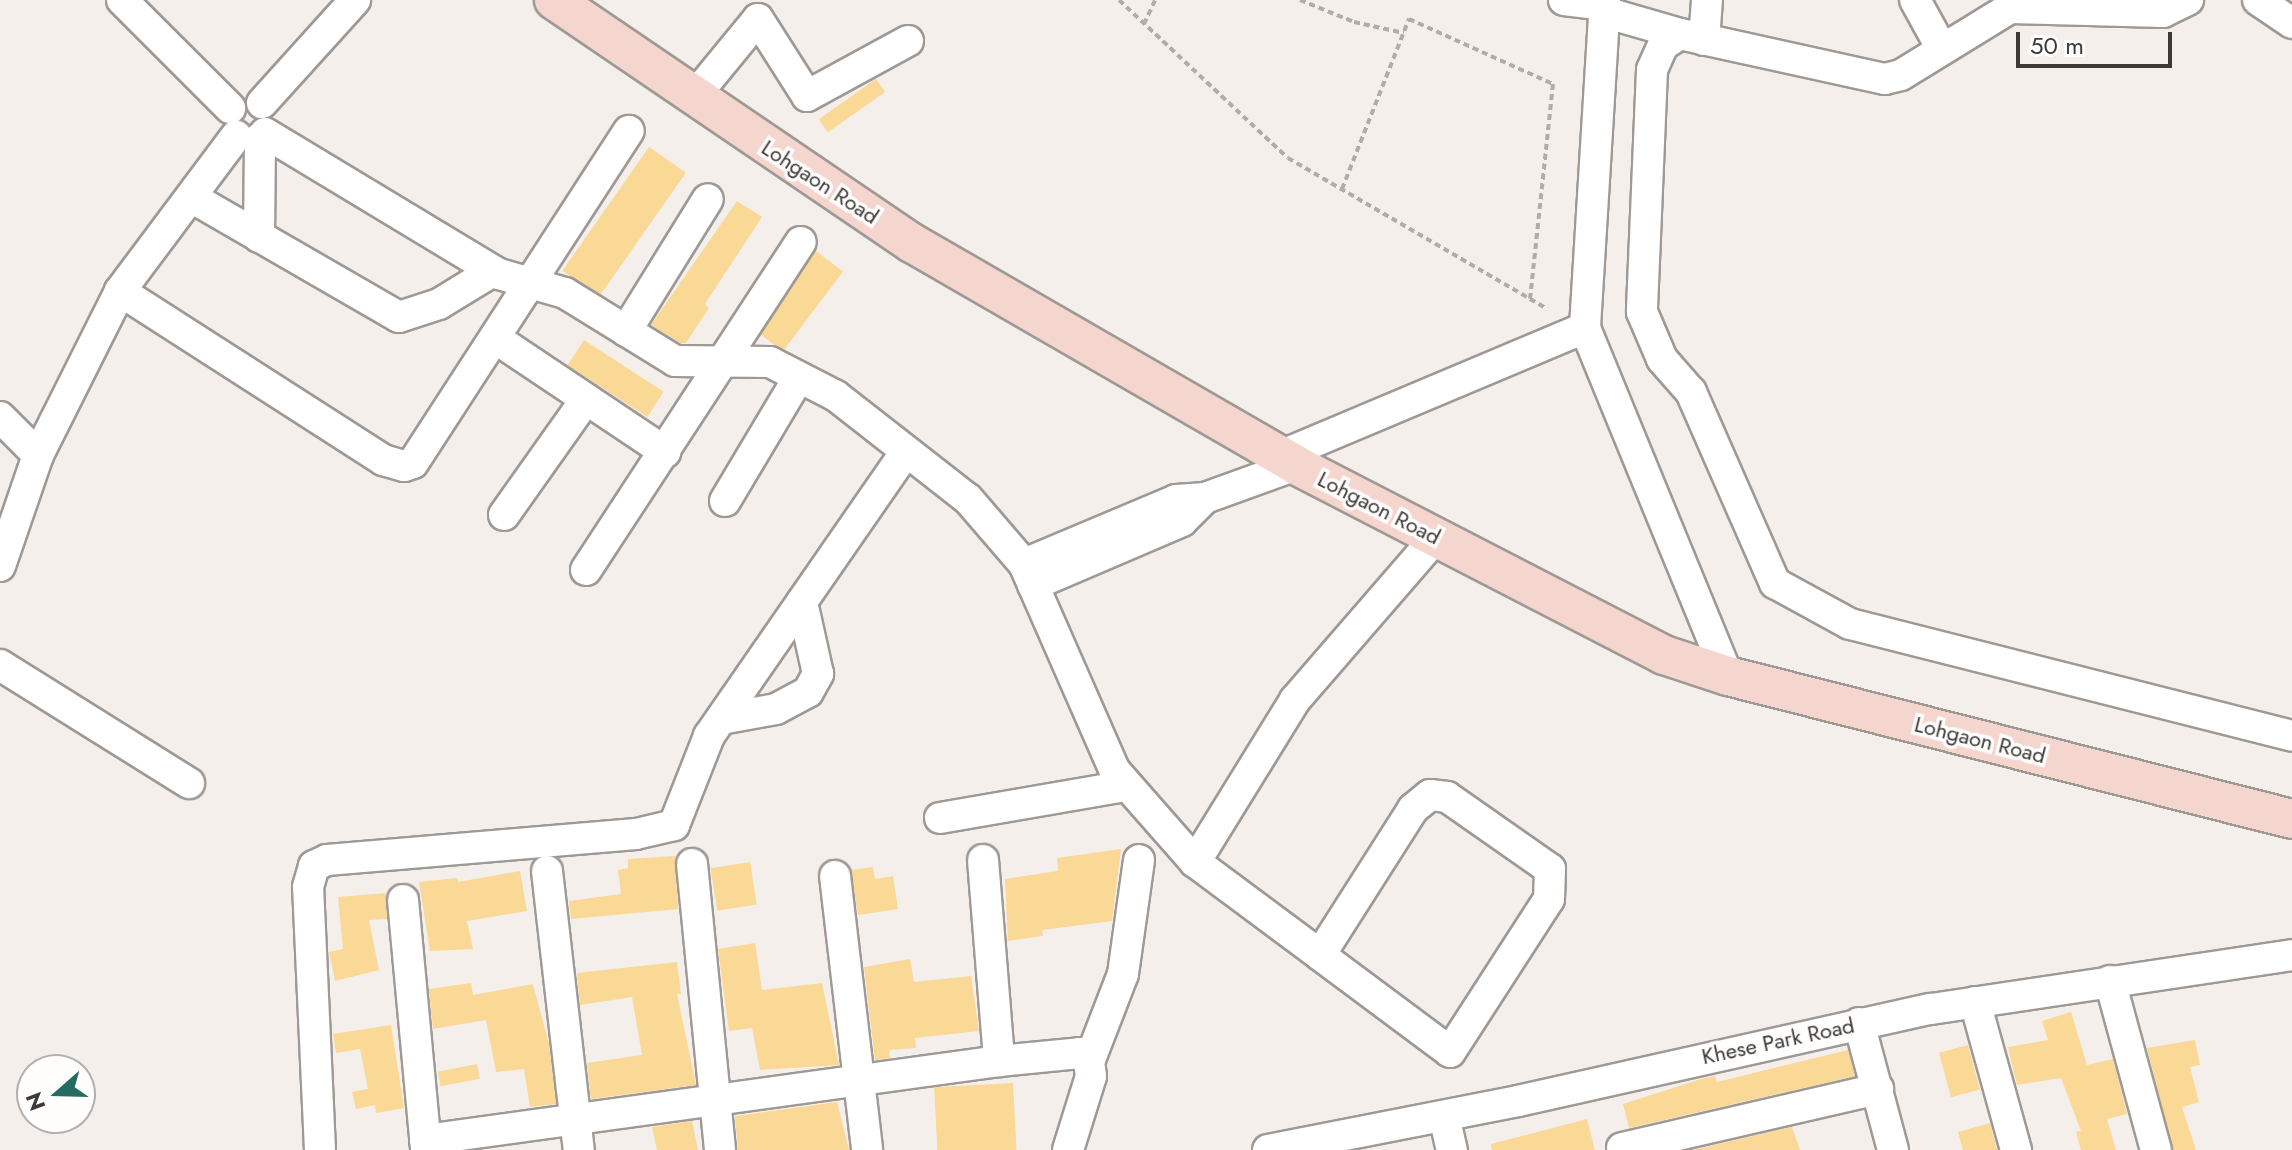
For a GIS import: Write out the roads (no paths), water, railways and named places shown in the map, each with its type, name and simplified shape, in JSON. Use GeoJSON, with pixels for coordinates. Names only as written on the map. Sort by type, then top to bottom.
{"type":"FeatureCollection","features":[{"type":"Feature","properties":{"kind":"main road","name":"Lohgaon Road"},"geometry":{"type":"LineString","coordinates":[[554,0],[693,98],[912,243],[1288,461],[1664,655],[1728,676],[2292,819]]}},
{"type":"Feature","properties":{"kind":"street"},"geometry":{"type":"LineString","coordinates":[[122,0],[248,129],[493,271],[565,293],[675,361],[770,362],[836,396],[968,499],[1029,574],[1125,786],[1195,862],[1450,1052],[1549,899],[1550,869],[1447,797],[1430,795],[1413,809],[1320,955]]}},
{"type":"Feature","properties":{"kind":"street"},"geometry":{"type":"LineString","coordinates":[[1564,0],[1604,6],[1692,37],[1869,78],[1901,75],[1994,14],[2030,3],[2163,12],[2188,0]]}},
{"type":"Feature","properties":{"kind":"street"},"geometry":{"type":"LineString","coordinates":[[1692,37],[1707,0]]}},
{"type":"Feature","properties":{"kind":"street"},"geometry":{"type":"LineString","coordinates":[[1915,0],[1942,49]]}},
{"type":"Feature","properties":{"kind":"street"},"geometry":{"type":"LineString","coordinates":[[2258,0],[2292,23]]}},
{"type":"Feature","properties":{"kind":"street"},"geometry":{"type":"LineString","coordinates":[[259,237],[245,98],[262,103],[347,3]]}},
{"type":"Feature","properties":{"kind":"street"},"geometry":{"type":"LineString","coordinates":[[1604,6],[1585,328],[1728,676]]}},
{"type":"Feature","properties":{"kind":"street"},"geometry":{"type":"LineString","coordinates":[[693,98],[753,10],[807,96],[908,41]]}},
{"type":"Feature","properties":{"kind":"street"},"geometry":{"type":"LineString","coordinates":[[1692,37],[1663,45],[1652,70],[1642,312],[1662,359],[1691,392],[1775,583],[1850,624],[2292,736]]}},
{"type":"Feature","properties":{"kind":"street"},"geometry":{"type":"LineString","coordinates":[[0,566],[38,455],[120,291],[191,197],[248,129]]}},
{"type":"Feature","properties":{"kind":"street"},"geometry":{"type":"LineString","coordinates":[[120,291],[395,465],[413,463],[629,131]]}},
{"type":"Feature","properties":{"kind":"street"},"geometry":{"type":"LineString","coordinates":[[191,197],[399,317],[439,304],[493,271]]}},
{"type":"Feature","properties":{"kind":"street"},"geometry":{"type":"LineString","coordinates":[[626,331],[708,199]]}},
{"type":"Feature","properties":{"kind":"street"},"geometry":{"type":"LineString","coordinates":[[586,570],[726,361],[801,242]]}},
{"type":"Feature","properties":{"kind":"street"},"geometry":{"type":"LineString","coordinates":[[1029,574],[1182,521],[1205,498],[1585,328]]}},
{"type":"Feature","properties":{"kind":"street"},"geometry":{"type":"LineString","coordinates":[[495,338],[665,452]]}},
{"type":"Feature","properties":{"kind":"street"},"geometry":{"type":"LineString","coordinates":[[725,501],[799,377]]}},
{"type":"Feature","properties":{"kind":"street"},"geometry":{"type":"LineString","coordinates":[[504,515],[586,399]]}},
{"type":"Feature","properties":{"kind":"street"},"geometry":{"type":"LineString","coordinates":[[0,417],[38,455]]}},
{"type":"Feature","properties":{"kind":"street"},"geometry":{"type":"LineString","coordinates":[[320,1150],[308,887],[314,866],[327,860],[662,830],[681,815],[709,736],[906,451]]}},
{"type":"Feature","properties":{"kind":"street"},"geometry":{"type":"LineString","coordinates":[[1195,862],[1295,700],[1436,537]]}},
{"type":"Feature","properties":{"kind":"street"},"geometry":{"type":"LineString","coordinates":[[721,719],[776,709],[808,692],[818,674],[802,602]]}},
{"type":"Feature","properties":{"kind":"street"},"geometry":{"type":"LineString","coordinates":[[0,665],[189,783]]}},
{"type":"Feature","properties":{"kind":"street"},"geometry":{"type":"LineString","coordinates":[[940,818],[1125,786]]}},
{"type":"Feature","properties":{"kind":"street"},"geometry":{"type":"LineString","coordinates":[[983,860],[999,1061]]}},
{"type":"Feature","properties":{"kind":"street"},"geometry":{"type":"LineString","coordinates":[[1068,1150],[1091,1076],[1089,1062],[1123,974],[1139,860]]}},
{"type":"Feature","properties":{"kind":"street"},"geometry":{"type":"LineString","coordinates":[[692,864],[720,1150]]}},
{"type":"Feature","properties":{"kind":"street"},"geometry":{"type":"LineString","coordinates":[[547,871],[578,1135]]}},
{"type":"Feature","properties":{"kind":"street"},"geometry":{"type":"LineString","coordinates":[[835,876],[867,1150]]}},
{"type":"Feature","properties":{"kind":"street"},"geometry":{"type":"LineString","coordinates":[[403,900],[425,1145],[578,1135],[714,1102],[999,1061],[1080,1053],[1089,1062]]}},
{"type":"Feature","properties":{"kind":"street","name":"Khese Park Road"},"geometry":{"type":"LineString","coordinates":[[1268,1150],[1444,1116],[1859,1023],[1975,1002],[2292,955]]}},
{"type":"Feature","properties":{"kind":"street"},"geometry":{"type":"LineString","coordinates":[[2110,981],[2156,1150]]}},
{"type":"Feature","properties":{"kind":"street"},"geometry":{"type":"LineString","coordinates":[[1975,1002],[2016,1150]]}},
{"type":"Feature","properties":{"kind":"street"},"geometry":{"type":"LineString","coordinates":[[1859,1023],[1893,1150]]}},
{"type":"Feature","properties":{"kind":"street"},"geometry":{"type":"LineString","coordinates":[[1622,1148],[1878,1089]]}},
{"type":"Feature","properties":{"kind":"street"},"geometry":{"type":"LineString","coordinates":[[1444,1116],[1452,1150]]}}]}
